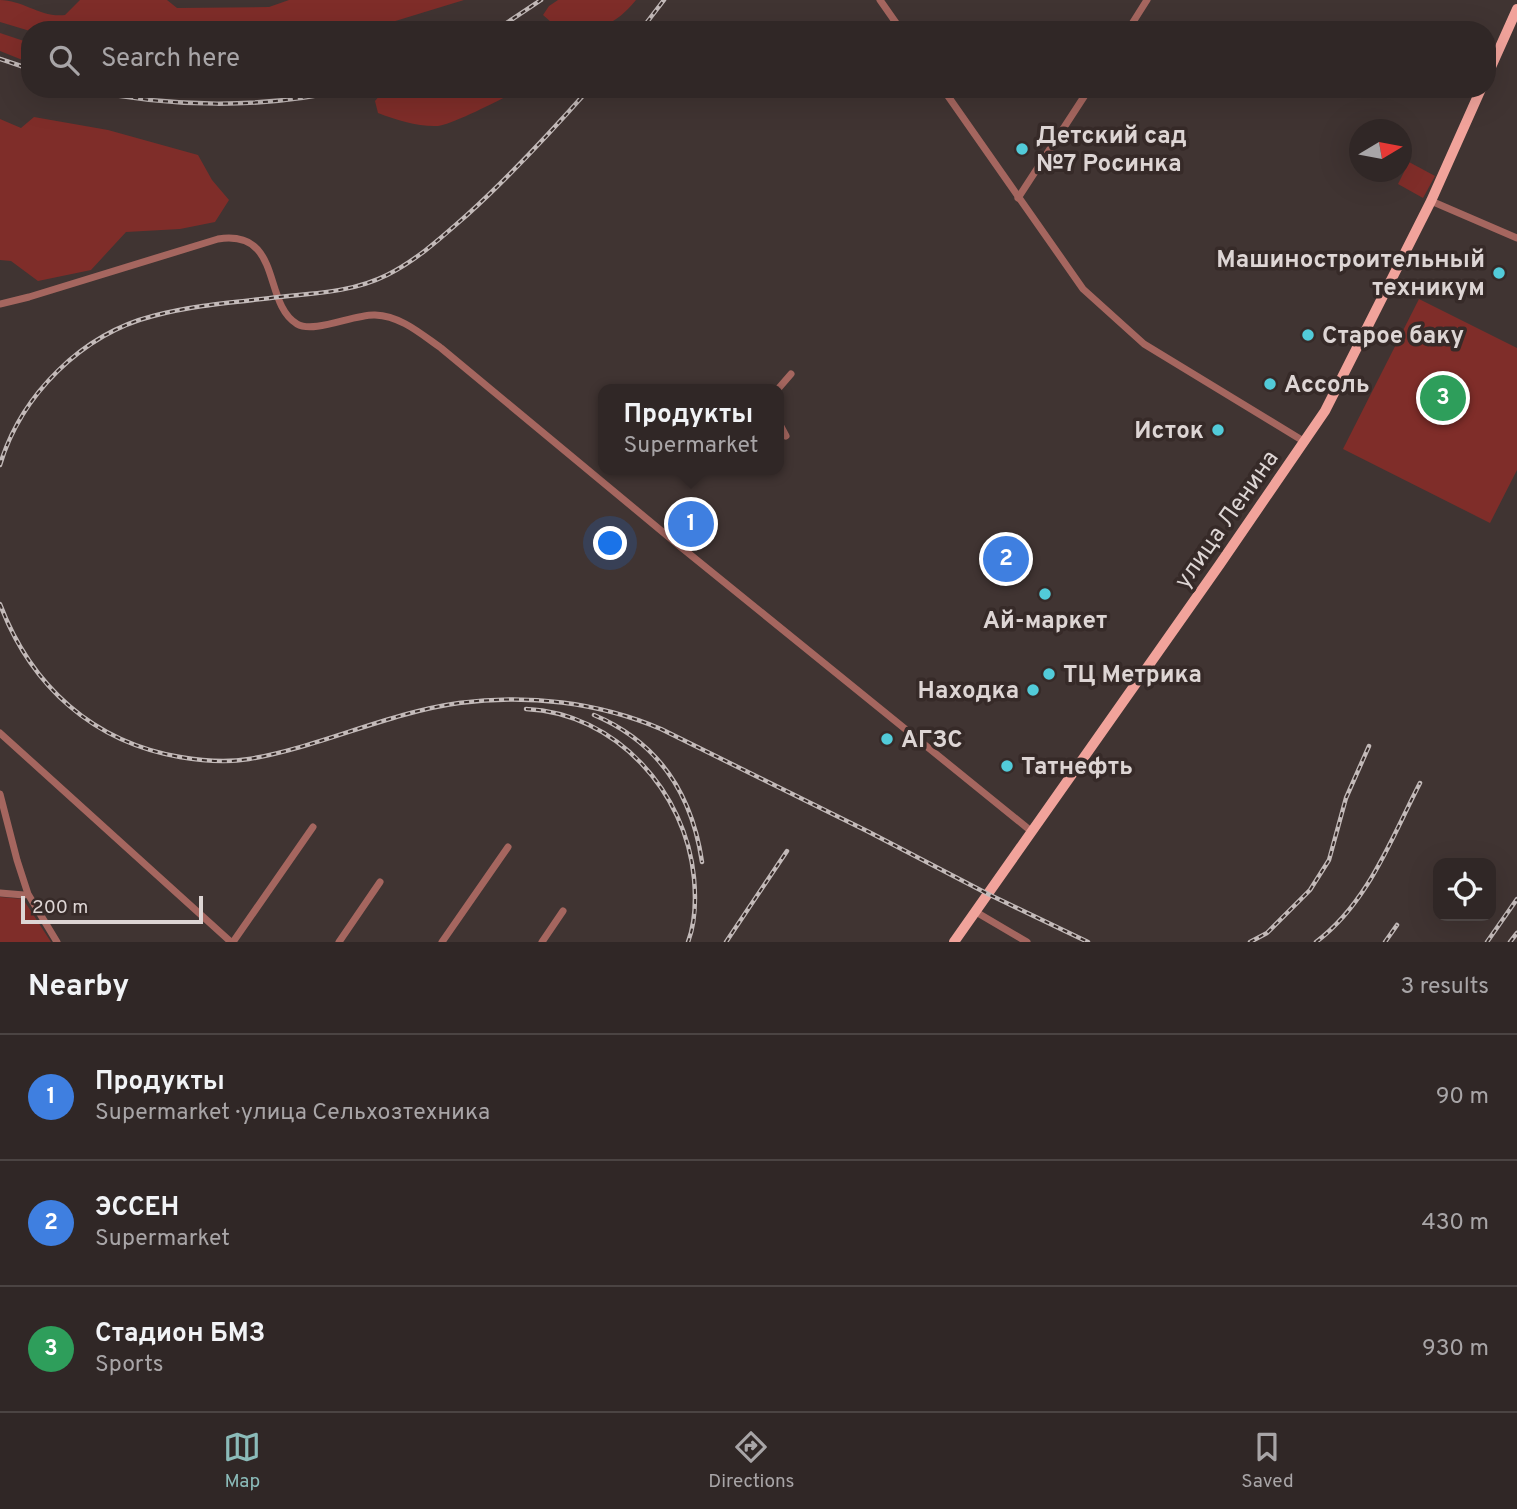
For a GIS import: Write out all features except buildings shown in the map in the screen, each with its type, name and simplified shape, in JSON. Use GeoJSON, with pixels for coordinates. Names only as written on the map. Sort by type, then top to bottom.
{"type":"FeatureCollection","features":[{"type":"Feature","properties":{"kind":"main road"},"geometry":{"type":"LineString","coordinates":[[1496,56],[1517,9]]}},
{"type":"Feature","properties":{"kind":"main road","name":"улица Ленина"},"geometry":{"type":"LineString","coordinates":[[954,942],[1305,442],[1345,373],[1431,201],[1477,98]]}},
{"type":"Feature","properties":{"kind":"street"},"geometry":{"type":"LineString","coordinates":[[880,0],[895,21]]}},
{"type":"Feature","properties":{"kind":"street"},"geometry":{"type":"LineString","coordinates":[[1134,21],[1147,0]]}},
{"type":"Feature","properties":{"kind":"street"},"geometry":{"type":"LineString","coordinates":[[949,98],[1083,289],[1144,344],[1305,442]]}},
{"type":"Feature","properties":{"kind":"street"},"geometry":{"type":"LineString","coordinates":[[1018,198],[1083,98]]}},
{"type":"Feature","properties":{"kind":"street"},"geometry":{"type":"LineString","coordinates":[[1431,201],[1517,238]]}},
{"type":"Feature","properties":{"kind":"street"},"geometry":{"type":"LineString","coordinates":[[0,304],[29,298],[233,237],[246,240],[258,251],[271,272],[285,313],[295,323],[303,327],[377,315],[408,325],[441,348],[1031,831]]}},
{"type":"Feature","properties":{"kind":"street"},"geometry":{"type":"LineString","coordinates":[[782,384],[790,374]]}},
{"type":"Feature","properties":{"kind":"street"},"geometry":{"type":"LineString","coordinates":[[784,432],[786,436]]}},
{"type":"Feature","properties":{"kind":"street"},"geometry":{"type":"LineString","coordinates":[[0,733],[232,942],[313,828]]}},
{"type":"Feature","properties":{"kind":"street"},"geometry":{"type":"LineString","coordinates":[[0,794],[28,894],[57,942]]}},
{"type":"Feature","properties":{"kind":"street"},"geometry":{"type":"LineString","coordinates":[[442,942],[508,847]]}},
{"type":"Feature","properties":{"kind":"street"},"geometry":{"type":"LineString","coordinates":[[339,942],[380,882]]}},
{"type":"Feature","properties":{"kind":"street"},"geometry":{"type":"LineString","coordinates":[[0,893],[24,895]]}},
{"type":"Feature","properties":{"kind":"street"},"geometry":{"type":"LineString","coordinates":[[542,942],[563,911]]}},
{"type":"Feature","properties":{"kind":"street"},"geometry":{"type":"LineString","coordinates":[[976,912],[1027,942]]}},
{"type":"Feature","properties":{"kind":"shaded area"},"geometry":{"type":"Polygon","coordinates":[[[0,0],[48,14],[65,15],[80,0],[167,0],[177,8],[269,7],[289,0],[464,0],[395,21],[21,21],[21,28],[0,22],[0,0]]]}},
{"type":"Feature","properties":{"kind":"shaded area"},"geometry":{"type":"Polygon","coordinates":[[[558,0],[636,0],[613,21],[550,21],[543,15],[549,6],[558,0]]]}},
{"type":"Feature","properties":{"kind":"shaded area"},"geometry":{"type":"Polygon","coordinates":[[[0,33],[21,40],[21,59],[0,51],[0,33]]]}},
{"type":"Feature","properties":{"kind":"shaded area"},"geometry":{"type":"Polygon","coordinates":[[[378,98],[503,98],[438,126],[408,122],[378,113],[375,101],[378,98]]]}},
{"type":"Feature","properties":{"kind":"shaded area"},"geometry":{"type":"Polygon","coordinates":[[[34,117],[108,130],[198,155],[212,180],[229,200],[215,222],[180,229],[126,232],[91,270],[38,281],[11,261],[0,260],[0,119],[21,128],[34,117]]]}},
{"type":"Feature","properties":{"kind":"shaded area"},"geometry":{"type":"Polygon","coordinates":[[[1412,164],[1435,176],[1423,198],[1398,184],[1412,182],[1412,164]]]}},
{"type":"Feature","properties":{"kind":"shaded area"},"geometry":{"type":"Polygon","coordinates":[[[1419,299],[1517,348],[1517,470],[1490,523],[1343,449],[1419,299]]]}},
{"type":"Feature","properties":{"kind":"shaded area"},"geometry":{"type":"Polygon","coordinates":[[[0,897],[23,899],[51,942],[0,942],[0,897]]]}},
{"type":"Feature","properties":{"kind":"railway"},"geometry":{"type":"LineString","coordinates":[[510,21],[541,0]]}},
{"type":"Feature","properties":{"kind":"railway"},"geometry":{"type":"LineString","coordinates":[[648,21],[664,0]]}},
{"type":"Feature","properties":{"kind":"railway"},"geometry":{"type":"LineString","coordinates":[[0,59],[21,66]]}},
{"type":"Feature","properties":{"kind":"railway"},"geometry":{"type":"LineString","coordinates":[[137,98],[217,104],[300,98]]}},
{"type":"Feature","properties":{"kind":"railway"},"geometry":{"type":"LineString","coordinates":[[0,465],[10,439],[39,392],[58,371],[102,337],[127,325],[168,312],[334,291],[387,275],[419,255],[467,215],[530,154],[581,98]]}},
{"type":"Feature","properties":{"kind":"railway"},"geometry":{"type":"LineString","coordinates":[[0,604],[13,634],[29,660],[69,706],[93,724],[149,749],[197,760],[240,760],[302,747],[406,714],[485,700],[562,702],[612,712],[661,729],[1088,942]]}},
{"type":"Feature","properties":{"kind":"railway"},"geometry":{"type":"LineString","coordinates":[[526,709],[559,714],[589,725],[617,742],[641,763],[661,788],[677,816],[688,846],[694,878],[695,910],[688,942]]}},
{"type":"Feature","properties":{"kind":"railway"},"geometry":{"type":"LineString","coordinates":[[594,715],[617,726],[636,740],[654,755],[668,773],[690,814],[702,862]]}},
{"type":"Feature","properties":{"kind":"railway"},"geometry":{"type":"LineString","coordinates":[[1250,942],[1267,933],[1310,890],[1329,860],[1346,798],[1369,746]]}},
{"type":"Feature","properties":{"kind":"railway"},"geometry":{"type":"LineString","coordinates":[[1316,942],[1350,909],[1364,889],[1377,869],[1420,783]]}},
{"type":"Feature","properties":{"kind":"railway"},"geometry":{"type":"LineString","coordinates":[[726,942],[787,851]]}},
{"type":"Feature","properties":{"kind":"railway"},"geometry":{"type":"LineString","coordinates":[[1487,942],[1517,899]]}},
{"type":"Feature","properties":{"kind":"railway"},"geometry":{"type":"LineString","coordinates":[[1385,942],[1397,925]]}},
{"type":"Feature","properties":{"kind":"railway"},"geometry":{"type":"LineString","coordinates":[[1510,942],[1517,933]]}},
{"type":"Feature","properties":{"kind":"place","name":"Детский сад №7 Росинка"},"geometry":{"type":"Point","coordinates":[1022,149]}},
{"type":"Feature","properties":{"kind":"place","name":"Машиностроительный техникум"},"geometry":{"type":"Point","coordinates":[1499,273]}},
{"type":"Feature","properties":{"kind":"place","name":"Старое баку"},"geometry":{"type":"Point","coordinates":[1308,335]}},
{"type":"Feature","properties":{"kind":"place","name":"Ассоль"},"geometry":{"type":"Point","coordinates":[1270,384]}},
{"type":"Feature","properties":{"kind":"place","name":"Стадион БМЗ"},"geometry":{"type":"Point","coordinates":[1443,398]}},
{"type":"Feature","properties":{"kind":"place","name":"Исток"},"geometry":{"type":"Point","coordinates":[1218,430]}},
{"type":"Feature","properties":{"kind":"place","name":"Продукты"},"geometry":{"type":"Point","coordinates":[691,524]}},
{"type":"Feature","properties":{"kind":"place","name":"ЭССЕН"},"geometry":{"type":"Point","coordinates":[1006,559]}},
{"type":"Feature","properties":{"kind":"place","name":"Ай-маркет"},"geometry":{"type":"Point","coordinates":[1045,594]}},
{"type":"Feature","properties":{"kind":"place","name":"ТЦ Метрика"},"geometry":{"type":"Point","coordinates":[1049,674]}},
{"type":"Feature","properties":{"kind":"place","name":"Находка"},"geometry":{"type":"Point","coordinates":[1033,690]}},
{"type":"Feature","properties":{"kind":"place","name":"АГЗС"},"geometry":{"type":"Point","coordinates":[887,739]}},
{"type":"Feature","properties":{"kind":"place","name":"Татнефть"},"geometry":{"type":"Point","coordinates":[1007,766]}}]}
